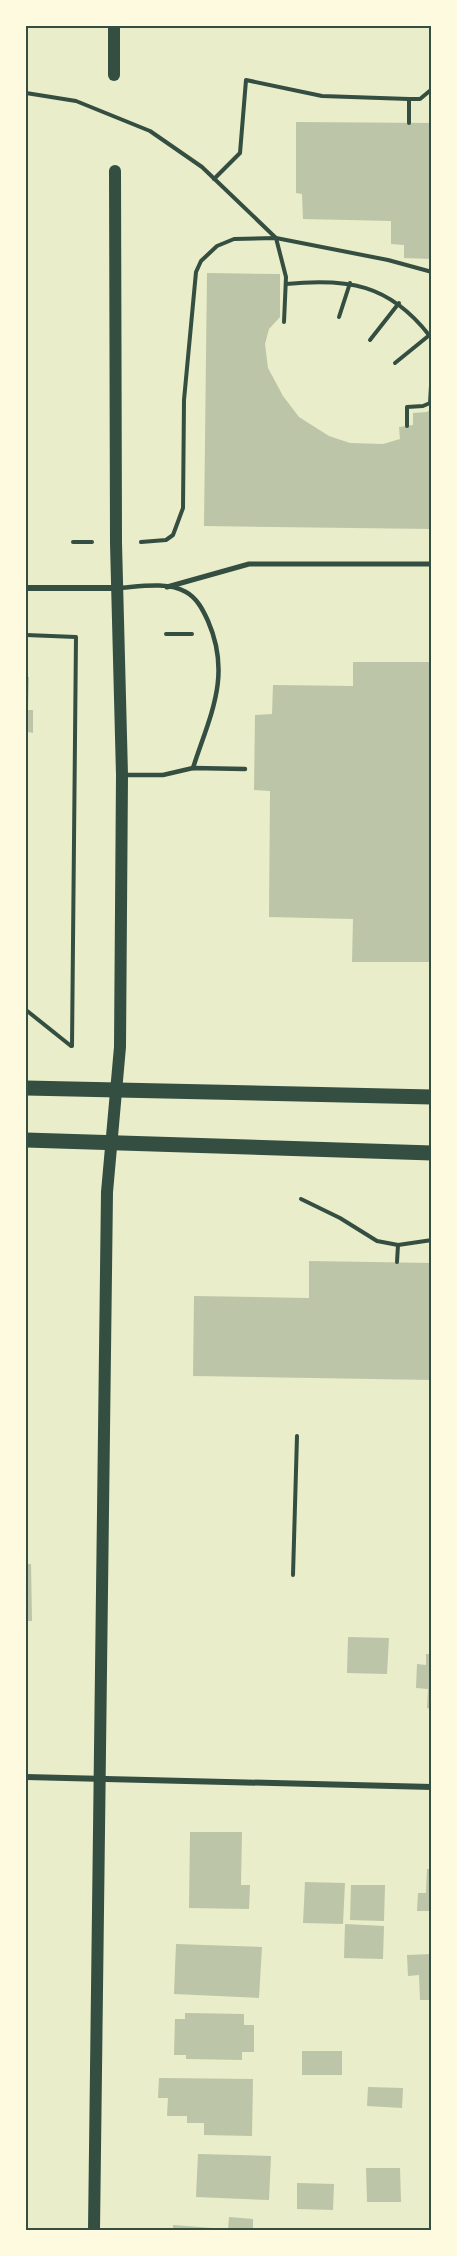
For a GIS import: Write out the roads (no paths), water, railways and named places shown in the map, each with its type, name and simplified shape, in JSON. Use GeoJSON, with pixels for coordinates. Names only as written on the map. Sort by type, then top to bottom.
{"type":"FeatureCollection","features":[{"type":"Feature","properties":{"kind":"main road"},"geometry":{"type":"LineString","coordinates":[[114,26],[114,75]]}},
{"type":"Feature","properties":{"kind":"main road"},"geometry":{"type":"LineString","coordinates":[[94,2230],[107,1192],[120,1047],[122,775],[117,588],[115,171]]}},
{"type":"Feature","properties":{"kind":"main road"},"geometry":{"type":"LineString","coordinates":[[26,1088],[117,1088],[432,1097]]}},
{"type":"Feature","properties":{"kind":"main road"},"geometry":{"type":"LineString","coordinates":[[26,1140],[432,1153]]}},
{"type":"Feature","properties":{"kind":"street"},"geometry":{"type":"LineString","coordinates":[[167,587],[249,564],[432,564]]}},
{"type":"Feature","properties":{"kind":"street"},"geometry":{"type":"LineString","coordinates":[[26,588],[117,588]]}},
{"type":"Feature","properties":{"kind":"street"},"geometry":{"type":"LineString","coordinates":[[26,1777],[432,1787]]}},
{"type":"Feature","properties":{"kind":"lane"},"geometry":{"type":"LineString","coordinates":[[117,588],[167,587],[186,592],[202,608],[218,652],[220,681],[193,768]]}},
{"type":"Feature","properties":{"kind":"lane"},"geometry":{"type":"LineString","coordinates":[[122,775],[163,775],[193,768],[245,769]]}}]}
